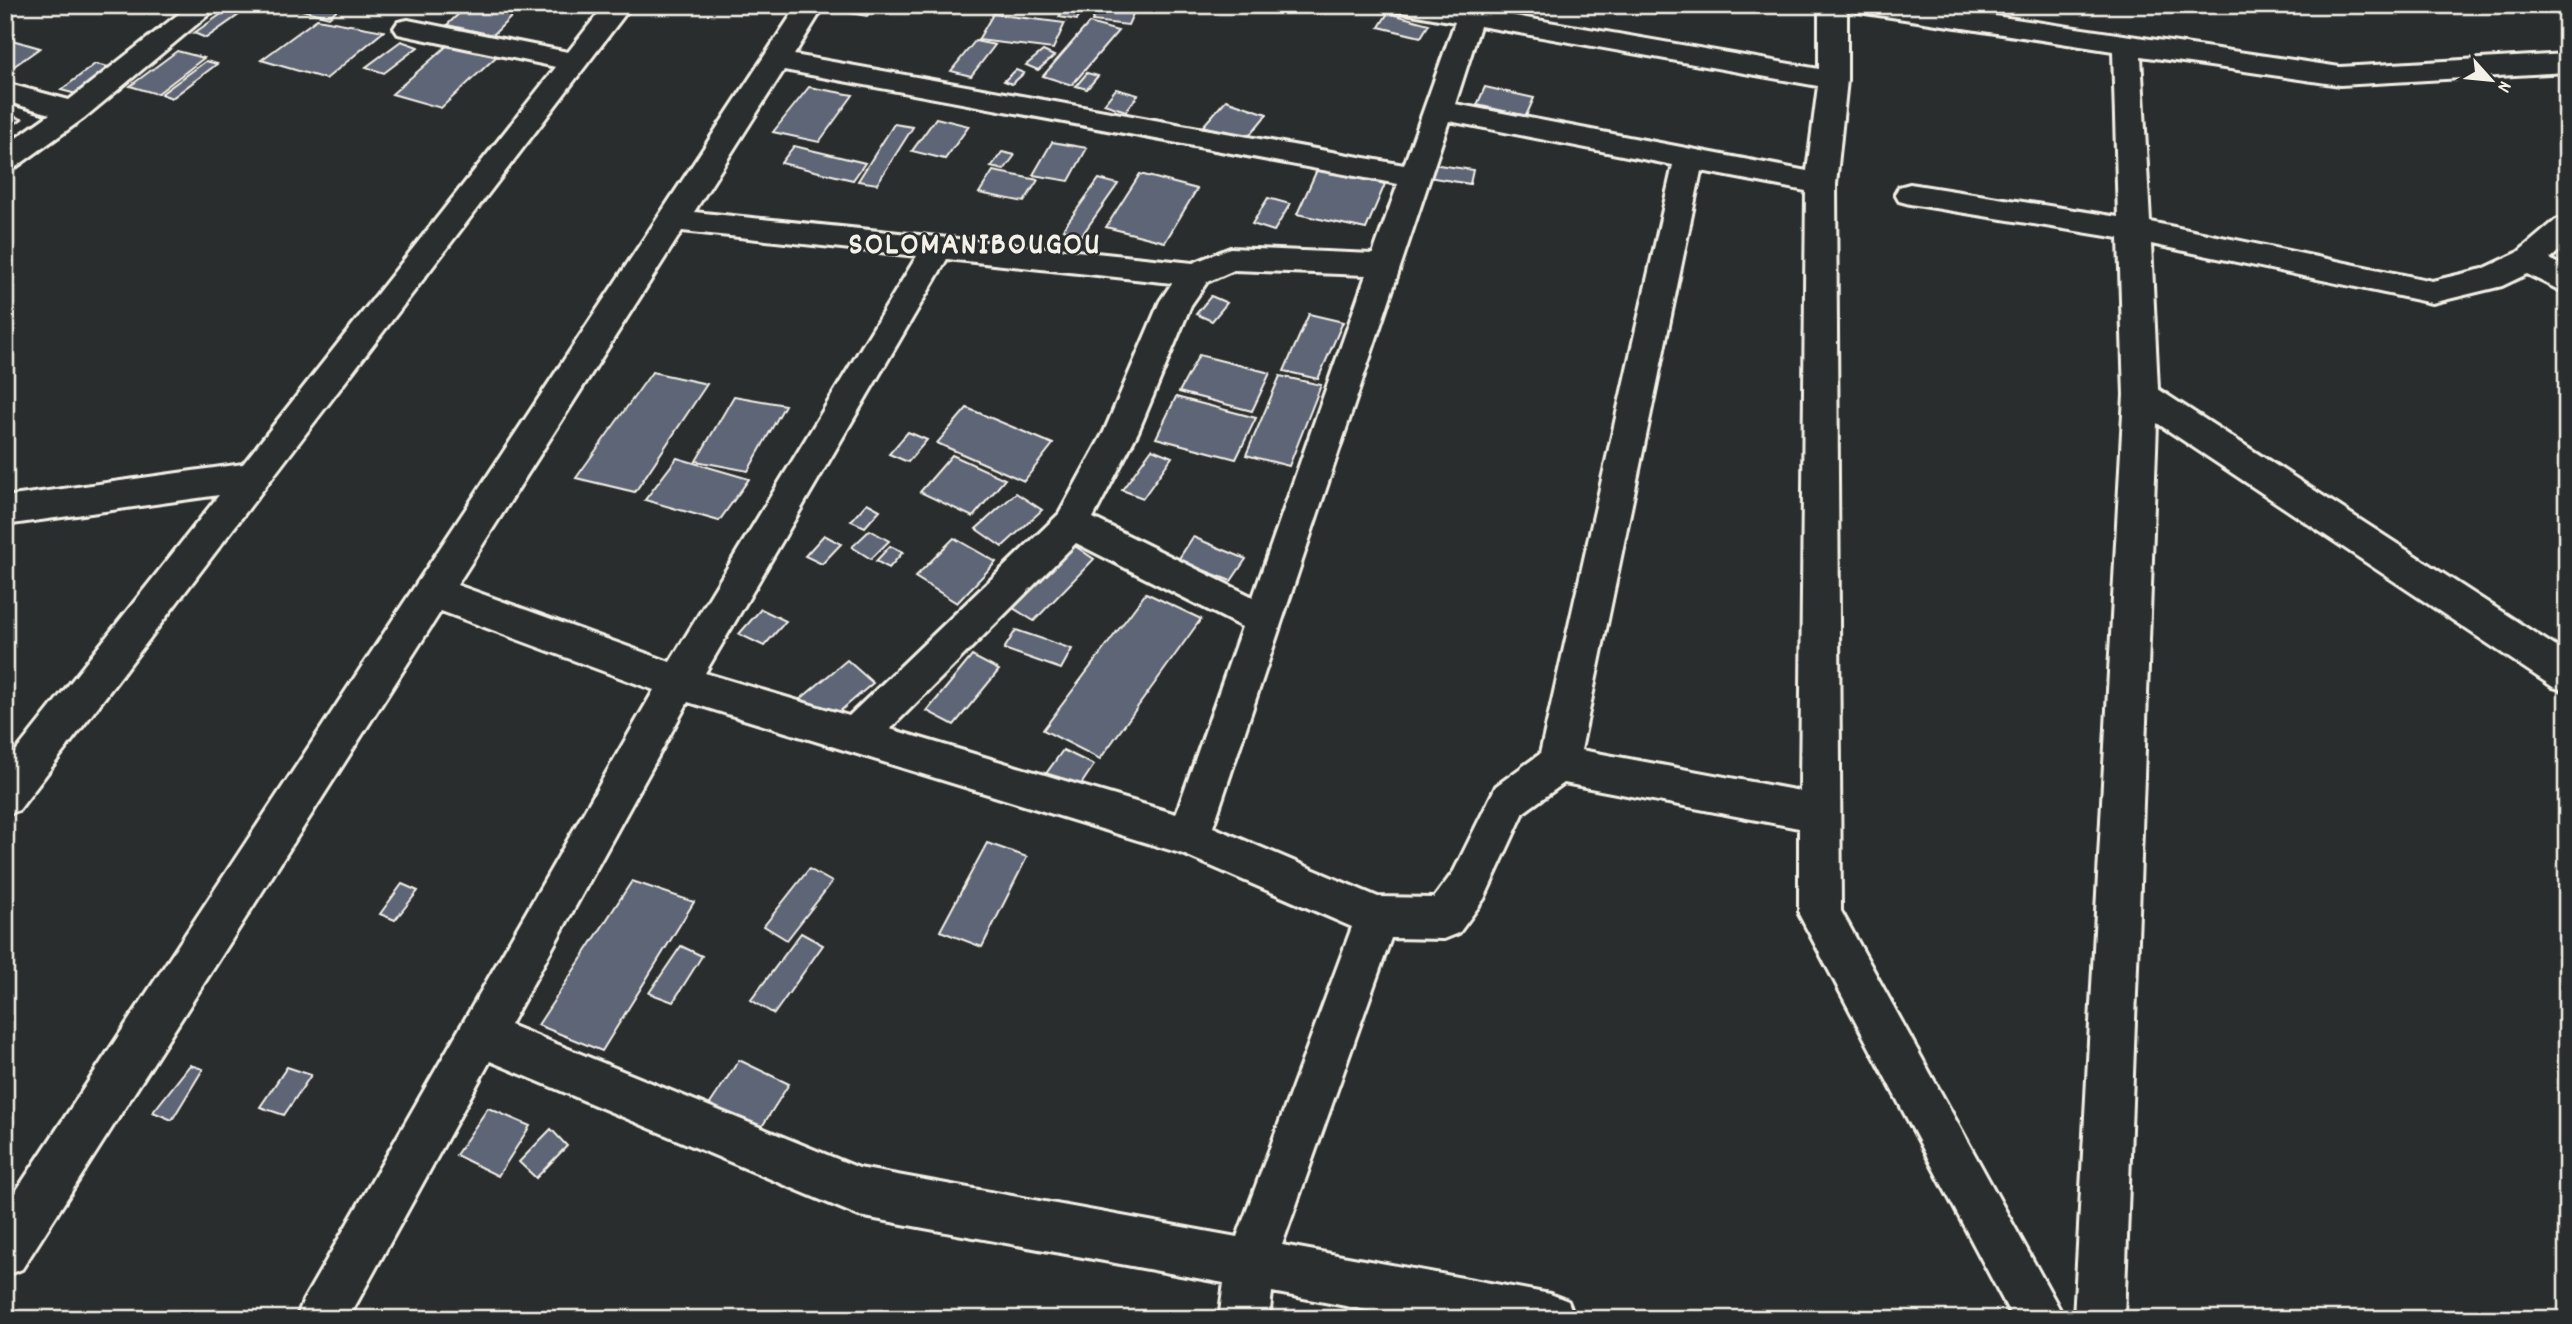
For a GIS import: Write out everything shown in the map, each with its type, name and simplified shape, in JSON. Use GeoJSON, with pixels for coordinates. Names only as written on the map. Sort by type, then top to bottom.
{"type":"FeatureCollection","features":[{"type":"Feature","properties":{"kind":"street"},"geometry":{"type":"LineString","coordinates":[[5,160],[74,111],[206,5]]}},
{"type":"Feature","properties":{"kind":"street"},"geometry":{"type":"LineString","coordinates":[[5,797],[619,5]]}},
{"type":"Feature","properties":{"kind":"street"},"geometry":{"type":"LineString","coordinates":[[5,1252],[812,5]]}},
{"type":"Feature","properties":{"kind":"street"},"geometry":{"type":"LineString","coordinates":[[1405,5],[1472,11],[1833,80]]}},
{"type":"Feature","properties":{"kind":"street"},"geometry":{"type":"LineString","coordinates":[[1833,5],[1833,80],[1821,184],[1820,914],[2040,1319]]}},
{"type":"Feature","properties":{"kind":"street"},"geometry":{"type":"LineString","coordinates":[[1865,5],[2340,76],[2567,63]]}},
{"type":"Feature","properties":{"kind":"street"},"geometry":{"type":"LineString","coordinates":[[1189,837],[1472,11]]}},
{"type":"Feature","properties":{"kind":"street"},"geometry":{"type":"LineString","coordinates":[[408,28],[575,62]]}},
{"type":"Feature","properties":{"kind":"street"},"geometry":{"type":"LineString","coordinates":[[2099,1319],[2141,395],[2127,45]]}},
{"type":"Feature","properties":{"kind":"street"},"geometry":{"type":"LineString","coordinates":[[776,60],[1415,177]]}},
{"type":"Feature","properties":{"kind":"street"},"geometry":{"type":"LineString","coordinates":[[5,92],[74,111]]}},
{"type":"Feature","properties":{"kind":"street"},"geometry":{"type":"LineString","coordinates":[[1438,110],[1821,184]]}},
{"type":"Feature","properties":{"kind":"street"},"geometry":{"type":"LineString","coordinates":[[433,592],[679,682],[1189,837],[1377,917],[1444,919],[1469,885],[1510,799],[1558,764],[1689,159]]}},
{"type":"Feature","properties":{"kind":"street"},"geometry":{"type":"LineString","coordinates":[[1910,194],[2134,230],[2432,292],[2491,278],[2528,261],[2567,227]]}},
{"type":"Feature","properties":{"kind":"street"},"geometry":{"type":"LineString","coordinates":[[673,219],[1196,274],[1230,260],[1385,265]]}},
{"type":"Feature","properties":{"kind":"street"},"geometry":{"type":"LineString","coordinates":[[321,1319],[679,682],[938,247]]}},
{"type":"Feature","properties":{"kind":"street"},"geometry":{"type":"LineString","coordinates":[[2528,261],[2567,283]]}},
{"type":"Feature","properties":{"kind":"street"},"geometry":{"type":"LineString","coordinates":[[857,735],[1072,524],[1121,432],[1176,301],[1196,274]]}},
{"type":"Feature","properties":{"kind":"street"},"geometry":{"type":"LineString","coordinates":[[2141,395],[2567,675]]}},
{"type":"Feature","properties":{"kind":"street"},"geometry":{"type":"LineString","coordinates":[[5,511],[254,476]]}},
{"type":"Feature","properties":{"kind":"street"},"geometry":{"type":"LineString","coordinates":[[1072,524],[1264,620]]}},
{"type":"Feature","properties":{"kind":"street"},"geometry":{"type":"LineString","coordinates":[[1558,764],[1819,813]]}},
{"type":"Feature","properties":{"kind":"street"},"geometry":{"type":"LineString","coordinates":[[1244,1319],[1251,1264],[1377,917]]}},
{"type":"Feature","properties":{"kind":"street"},"geometry":{"type":"LineString","coordinates":[[481,1035],[859,1192],[1550,1319]]}},
{"type":"Feature","properties":{"kind":"building"},"geometry":{"type":"Polygon","coordinates":[[[282,5],[342,5],[329,17],[282,5]]]}},
{"type":"Feature","properties":{"kind":"building"},"geometry":{"type":"Polygon","coordinates":[[[468,5],[515,13],[493,35],[447,25],[468,5]]]}},
{"type":"Feature","properties":{"kind":"building"},"geometry":{"type":"Polygon","coordinates":[[[855,5],[875,5],[867,16],[850,13],[855,5]]]}},
{"type":"Feature","properties":{"kind":"building"},"geometry":{"type":"Polygon","coordinates":[[[1065,5],[1084,5],[1077,20],[1059,17],[1065,5]]]}},
{"type":"Feature","properties":{"kind":"building"},"geometry":{"type":"Polygon","coordinates":[[[1099,5],[1137,5],[1128,25],[1092,21],[1099,5]]]}},
{"type":"Feature","properties":{"kind":"building"},"geometry":{"type":"Polygon","coordinates":[[[230,8],[243,12],[206,38],[194,33],[230,8]]]}},
{"type":"Feature","properties":{"kind":"building"},"geometry":{"type":"Polygon","coordinates":[[[1388,13],[1429,24],[1421,37],[1379,27],[1388,13]]]}},
{"type":"Feature","properties":{"kind":"building"},"geometry":{"type":"Polygon","coordinates":[[[993,14],[1065,23],[1053,49],[978,40],[993,14]]]}},
{"type":"Feature","properties":{"kind":"building"},"geometry":{"type":"Polygon","coordinates":[[[317,19],[384,31],[326,79],[261,60],[317,19]]]}},
{"type":"Feature","properties":{"kind":"building"},"geometry":{"type":"Polygon","coordinates":[[[1089,23],[1118,31],[1072,85],[1043,76],[1089,23]]]}},
{"type":"Feature","properties":{"kind":"building"},"geometry":{"type":"Polygon","coordinates":[[[5,38],[40,48],[10,69],[5,68],[5,38]]]}},
{"type":"Feature","properties":{"kind":"building"},"geometry":{"type":"Polygon","coordinates":[[[401,41],[418,47],[384,73],[366,67],[401,41]]]}},
{"type":"Feature","properties":{"kind":"building"},"geometry":{"type":"Polygon","coordinates":[[[975,41],[995,45],[971,76],[951,71],[975,41]]]}},
{"type":"Feature","properties":{"kind":"building"},"geometry":{"type":"Polygon","coordinates":[[[449,44],[497,56],[441,108],[392,94],[449,44]]]}},
{"type":"Feature","properties":{"kind":"building"},"geometry":{"type":"Polygon","coordinates":[[[177,51],[204,58],[157,94],[130,86],[177,51]]]}},
{"type":"Feature","properties":{"kind":"building"},"geometry":{"type":"Polygon","coordinates":[[[1043,51],[1054,56],[1038,70],[1026,65],[1043,51]]]}},
{"type":"Feature","properties":{"kind":"building"},"geometry":{"type":"Polygon","coordinates":[[[206,61],[217,64],[172,98],[161,94],[206,61]]]}},
{"type":"Feature","properties":{"kind":"building"},"geometry":{"type":"Polygon","coordinates":[[[95,64],[114,68],[80,95],[61,90],[95,64]]]}},
{"type":"Feature","properties":{"kind":"building"},"geometry":{"type":"Polygon","coordinates":[[[1016,70],[1024,73],[1012,84],[1004,81],[1016,70]]]}},
{"type":"Feature","properties":{"kind":"building"},"geometry":{"type":"Polygon","coordinates":[[[1087,73],[1098,76],[1087,89],[1076,86],[1087,73]]]}},
{"type":"Feature","properties":{"kind":"building"},"geometry":{"type":"Polygon","coordinates":[[[809,87],[853,95],[819,142],[773,132],[809,87]]]}},
{"type":"Feature","properties":{"kind":"building"},"geometry":{"type":"Polygon","coordinates":[[[1485,87],[1534,98],[1526,116],[1477,105],[1485,87]]]}},
{"type":"Feature","properties":{"kind":"building"},"geometry":{"type":"Polygon","coordinates":[[[1116,89],[1138,95],[1126,111],[1104,104],[1116,89]]]}},
{"type":"Feature","properties":{"kind":"building"},"geometry":{"type":"Polygon","coordinates":[[[1226,100],[1267,114],[1245,141],[1203,126],[1226,100]]]}},
{"type":"Feature","properties":{"kind":"building"},"geometry":{"type":"Polygon","coordinates":[[[5,113],[22,119],[5,131],[5,113]]]}},
{"type":"Feature","properties":{"kind":"building"},"geometry":{"type":"Polygon","coordinates":[[[936,118],[969,126],[945,159],[912,151],[936,118]]]}},
{"type":"Feature","properties":{"kind":"building"},"geometry":{"type":"Polygon","coordinates":[[[894,124],[913,127],[877,184],[858,181],[894,124]]]}},
{"type":"Feature","properties":{"kind":"building"},"geometry":{"type":"Polygon","coordinates":[[[1052,142],[1087,148],[1069,181],[1033,175],[1052,142]]]}},
{"type":"Feature","properties":{"kind":"building"},"geometry":{"type":"Polygon","coordinates":[[[794,146],[865,163],[853,180],[781,163],[794,146]]]}},
{"type":"Feature","properties":{"kind":"building"},"geometry":{"type":"Polygon","coordinates":[[[1002,152],[1015,155],[1004,170],[991,167],[1002,152]]]}},
{"type":"Feature","properties":{"kind":"building"},"geometry":{"type":"Polygon","coordinates":[[[1432,164],[1473,170],[1470,184],[1428,177],[1432,164]]]}},
{"type":"Feature","properties":{"kind":"building"},"geometry":{"type":"Polygon","coordinates":[[[1317,170],[1385,184],[1366,229],[1297,214],[1317,170]]]}},
{"type":"Feature","properties":{"kind":"building"},"geometry":{"type":"Polygon","coordinates":[[[993,171],[1038,180],[1024,202],[979,193],[993,171]]]}},
{"type":"Feature","properties":{"kind":"building"},"geometry":{"type":"Polygon","coordinates":[[[1140,174],[1197,189],[1165,242],[1106,227],[1140,174]]]}},
{"type":"Feature","properties":{"kind":"building"},"geometry":{"type":"Polygon","coordinates":[[[1099,179],[1118,184],[1082,235],[1063,229],[1099,179]]]}},
{"type":"Feature","properties":{"kind":"building"},"geometry":{"type":"Polygon","coordinates":[[[1268,198],[1290,204],[1274,231],[1252,224],[1268,198]]]}},
{"type":"Feature","properties":{"kind":"building"},"geometry":{"type":"Polygon","coordinates":[[[1211,296],[1227,303],[1212,321],[1196,314],[1211,296]]]}},
{"type":"Feature","properties":{"kind":"building"},"geometry":{"type":"Polygon","coordinates":[[[1309,314],[1343,322],[1318,379],[1284,371],[1309,314]]]}},
{"type":"Feature","properties":{"kind":"building"},"geometry":{"type":"Polygon","coordinates":[[[1199,355],[1270,373],[1252,411],[1179,392],[1199,355]]]}},
{"type":"Feature","properties":{"kind":"building"},"geometry":{"type":"Polygon","coordinates":[[[652,372],[707,384],[635,492],[576,478],[652,372]]]}},
{"type":"Feature","properties":{"kind":"building"},"geometry":{"type":"Polygon","coordinates":[[[1280,376],[1321,385],[1289,466],[1246,455],[1280,376]]]}},
{"type":"Feature","properties":{"kind":"building"},"geometry":{"type":"Polygon","coordinates":[[[734,396],[785,405],[748,471],[696,461],[734,396]]]}},
{"type":"Feature","properties":{"kind":"building"},"geometry":{"type":"Polygon","coordinates":[[[1176,397],[1256,418],[1236,459],[1156,438],[1176,397]]]}},
{"type":"Feature","properties":{"kind":"building"},"geometry":{"type":"Polygon","coordinates":[[[967,408],[1053,444],[1024,481],[937,443],[967,408]]]}},
{"type":"Feature","properties":{"kind":"building"},"geometry":{"type":"Polygon","coordinates":[[[908,432],[927,440],[908,462],[889,454],[908,432]]]}},
{"type":"Feature","properties":{"kind":"building"},"geometry":{"type":"Polygon","coordinates":[[[1152,449],[1172,457],[1143,498],[1122,490],[1152,449]]]}},
{"type":"Feature","properties":{"kind":"building"},"geometry":{"type":"Polygon","coordinates":[[[952,455],[1005,479],[973,517],[920,492],[952,455]]]}},
{"type":"Feature","properties":{"kind":"building"},"geometry":{"type":"Polygon","coordinates":[[[677,458],[749,479],[719,521],[645,500],[677,458]]]}},
{"type":"Feature","properties":{"kind":"building"},"geometry":{"type":"Polygon","coordinates":[[[1016,493],[1042,510],[1002,547],[976,529],[1016,493]]]}},
{"type":"Feature","properties":{"kind":"building"},"geometry":{"type":"Polygon","coordinates":[[[867,503],[880,510],[865,527],[851,521],[867,503]]]}},
{"type":"Feature","properties":{"kind":"building"},"geometry":{"type":"Polygon","coordinates":[[[870,530],[889,541],[871,559],[852,547],[870,530]]]}},
{"type":"Feature","properties":{"kind":"building"},"geometry":{"type":"Polygon","coordinates":[[[824,535],[841,544],[822,564],[805,556],[824,535]]]}},
{"type":"Feature","properties":{"kind":"building"},"geometry":{"type":"Polygon","coordinates":[[[1193,537],[1246,559],[1231,581],[1178,560],[1193,537]]]}},
{"type":"Feature","properties":{"kind":"building"},"geometry":{"type":"Polygon","coordinates":[[[954,538],[996,562],[957,603],[915,577],[954,538]]]}},
{"type":"Feature","properties":{"kind":"building"},"geometry":{"type":"Polygon","coordinates":[[[1072,544],[1094,559],[1034,621],[1010,606],[1072,544]]]}},
{"type":"Feature","properties":{"kind":"building"},"geometry":{"type":"Polygon","coordinates":[[[890,546],[903,552],[889,568],[876,561],[890,546]]]}},
{"type":"Feature","properties":{"kind":"building"},"geometry":{"type":"Polygon","coordinates":[[[1146,593],[1201,619],[1100,759],[1043,730],[1146,593]]]}},
{"type":"Feature","properties":{"kind":"building"},"geometry":{"type":"Polygon","coordinates":[[[761,609],[786,621],[764,646],[739,634],[761,609]]]}},
{"type":"Feature","properties":{"kind":"building"},"geometry":{"type":"Polygon","coordinates":[[[1016,630],[1072,649],[1061,669],[1004,649],[1016,630]]]}},
{"type":"Feature","properties":{"kind":"building"},"geometry":{"type":"Polygon","coordinates":[[[972,656],[999,670],[954,725],[927,711],[972,656]]]}},
{"type":"Feature","properties":{"kind":"building"},"geometry":{"type":"Polygon","coordinates":[[[847,660],[873,683],[825,724],[798,701],[847,660]]]}},
{"type":"Feature","properties":{"kind":"building"},"geometry":{"type":"Polygon","coordinates":[[[1063,750],[1094,765],[1076,792],[1045,775],[1063,750]]]}},
{"type":"Feature","properties":{"kind":"building"},"geometry":{"type":"Polygon","coordinates":[[[987,843],[1027,857],[982,947],[940,931],[987,843]]]}},
{"type":"Feature","properties":{"kind":"building"},"geometry":{"type":"Polygon","coordinates":[[[809,869],[832,882],[787,940],[764,926],[809,869]]]}},
{"type":"Feature","properties":{"kind":"building"},"geometry":{"type":"Polygon","coordinates":[[[632,881],[694,902],[602,1051],[538,1025],[632,881]]]}},
{"type":"Feature","properties":{"kind":"building"},"geometry":{"type":"Polygon","coordinates":[[[402,884],[418,891],[395,920],[380,914],[402,884]]]}},
{"type":"Feature","properties":{"kind":"building"},"geometry":{"type":"Polygon","coordinates":[[[801,933],[823,945],[774,1014],[751,1000],[801,933]]]}},
{"type":"Feature","properties":{"kind":"building"},"geometry":{"type":"Polygon","coordinates":[[[681,946],[702,956],[673,1002],[649,993],[681,946]]]}},
{"type":"Feature","properties":{"kind":"building"},"geometry":{"type":"Polygon","coordinates":[[[739,1060],[789,1084],[756,1136],[706,1110],[739,1060]]]}},
{"type":"Feature","properties":{"kind":"building"},"geometry":{"type":"Polygon","coordinates":[[[190,1065],[203,1069],[172,1120],[153,1112],[190,1065]]]}},
{"type":"Feature","properties":{"kind":"building"},"geometry":{"type":"Polygon","coordinates":[[[287,1067],[311,1075],[284,1115],[260,1107],[287,1067]]]}},
{"type":"Feature","properties":{"kind":"building"},"geometry":{"type":"Polygon","coordinates":[[[488,1108],[530,1126],[498,1176],[456,1155],[488,1108]]]}},
{"type":"Feature","properties":{"kind":"building"},"geometry":{"type":"Polygon","coordinates":[[[551,1129],[567,1146],[536,1178],[519,1162],[551,1129]]]}},
{"type":"Feature","properties":{"kind":"district","name":"SOLOMANIBOUGOU"},"geometry":{"type":"Point","coordinates":[975,242]}}]}
